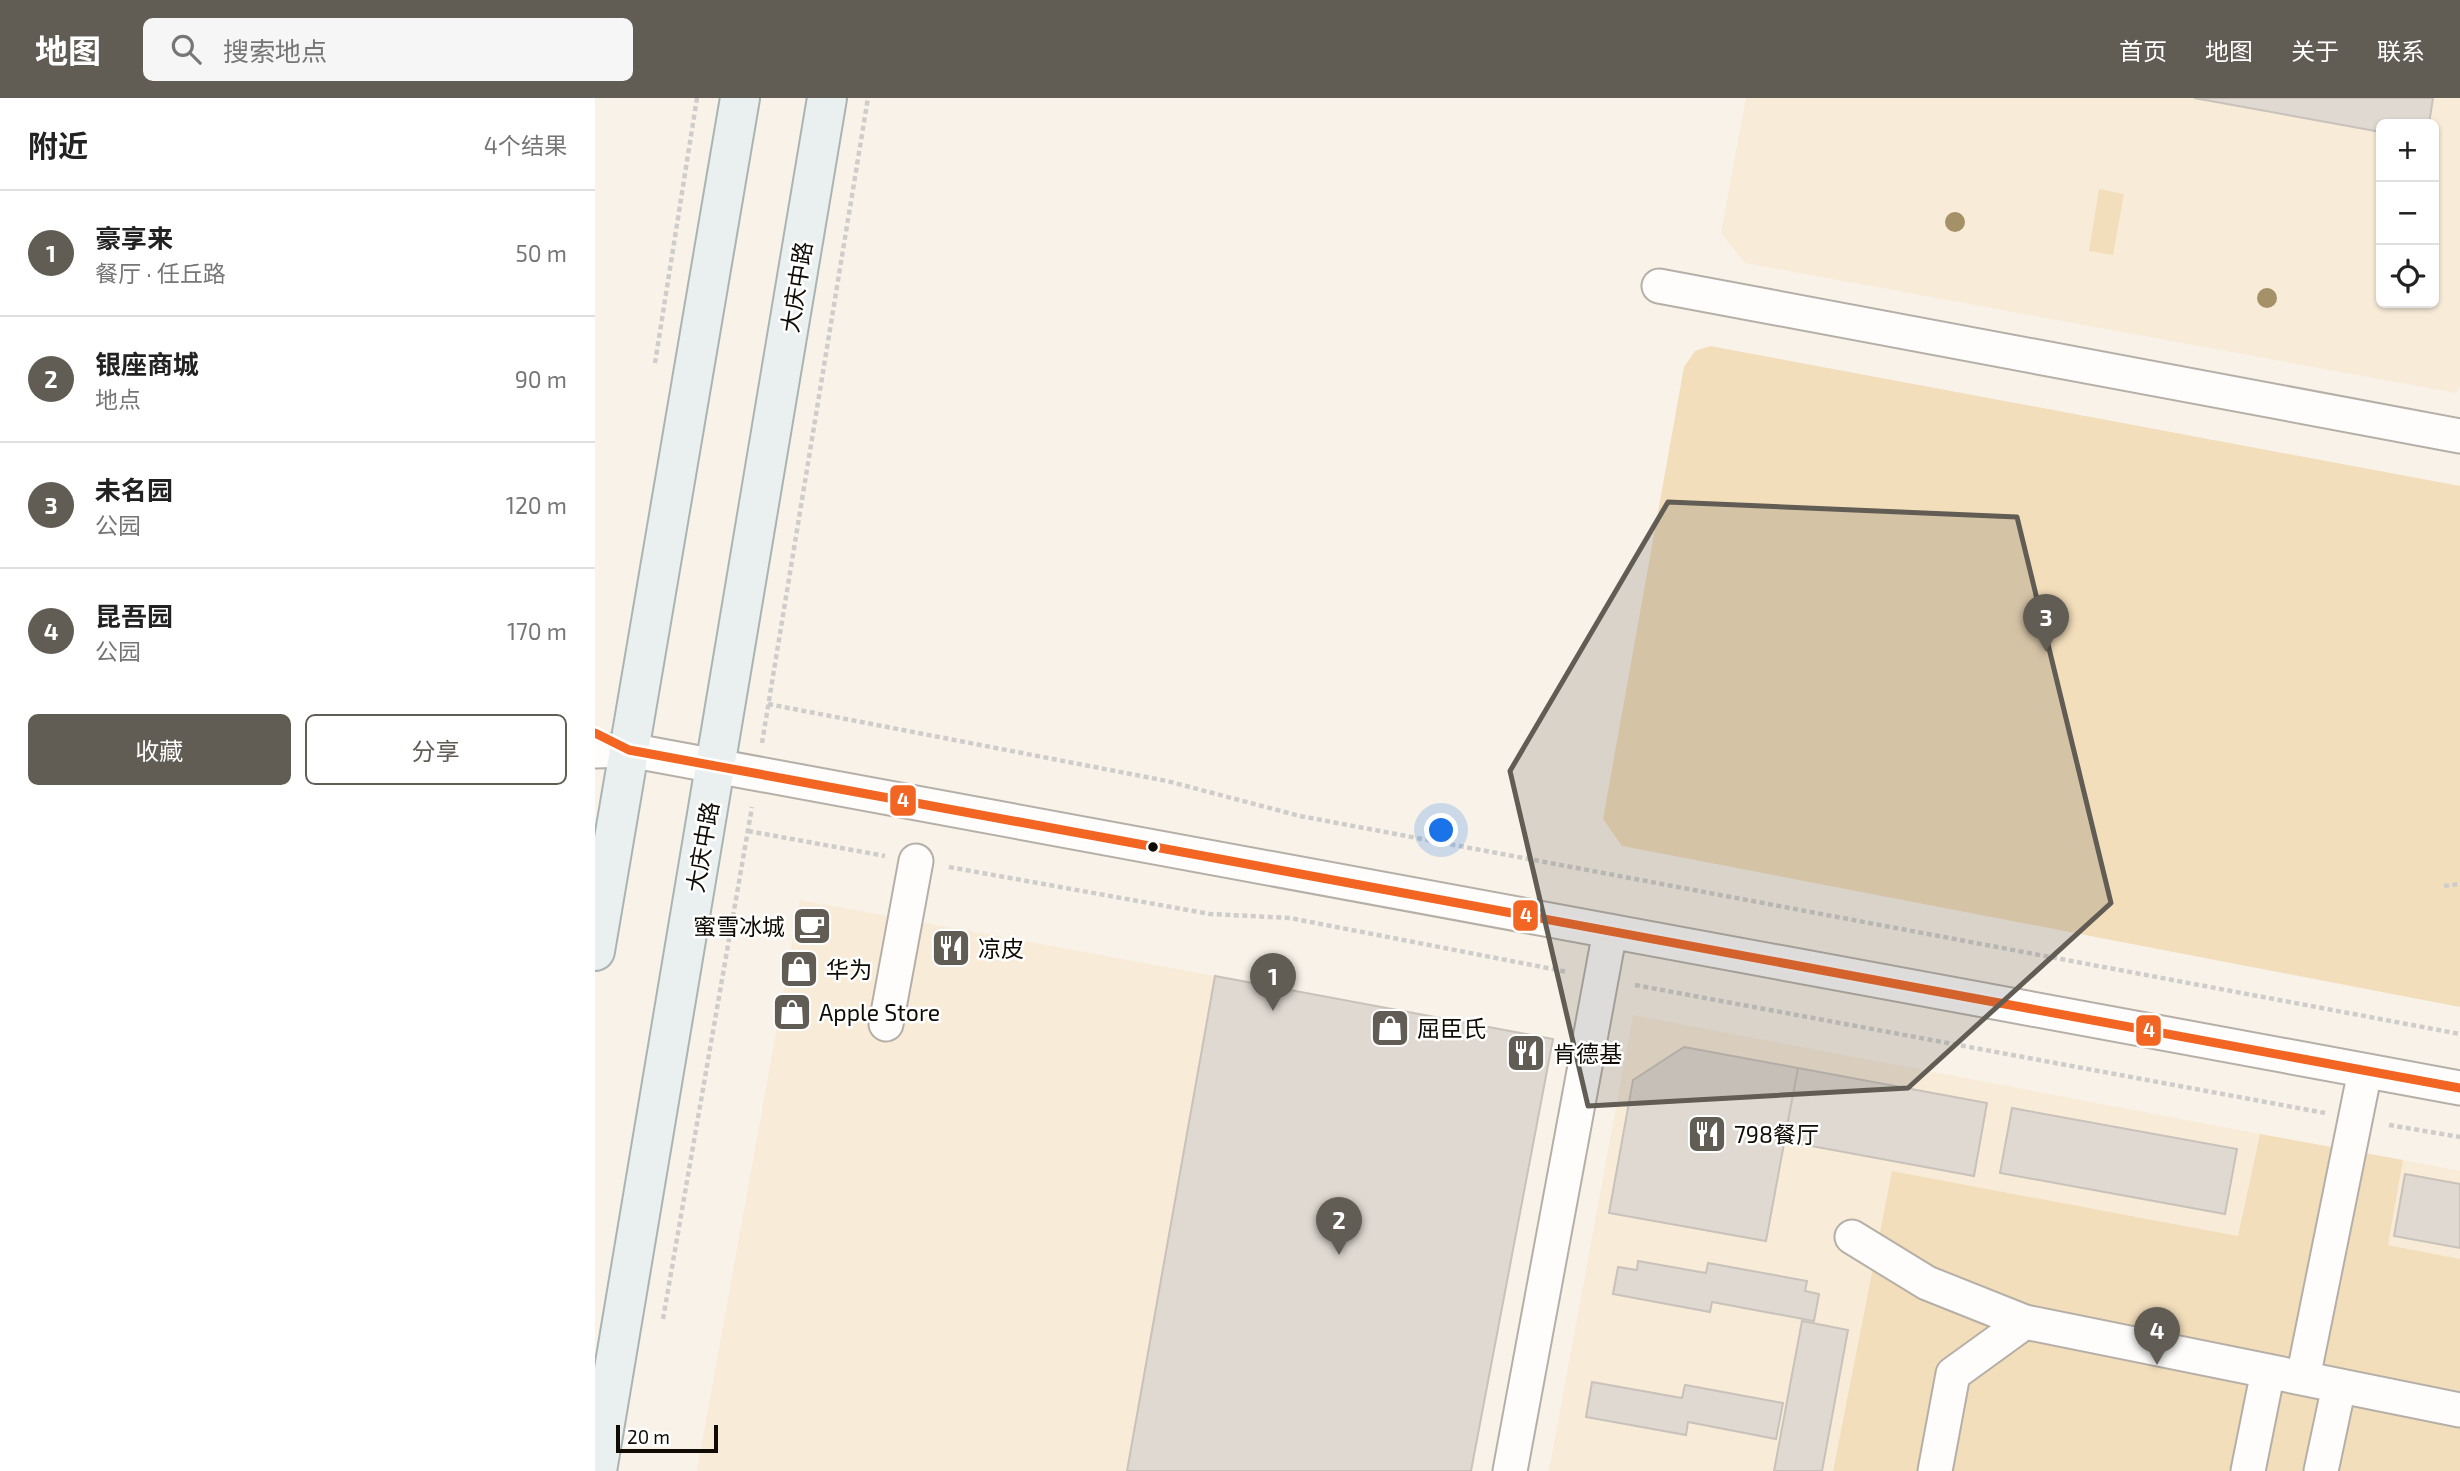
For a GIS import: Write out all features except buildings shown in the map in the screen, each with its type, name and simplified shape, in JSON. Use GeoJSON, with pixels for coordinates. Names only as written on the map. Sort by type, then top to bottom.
{"type":"FeatureCollection","features":[{"type":"Feature","properties":{"kind":"main road"},"geometry":{"type":"LineString","coordinates":[[595,951],[612,750],[740,98]]}},
{"type":"Feature","properties":{"kind":"main road","name":"大庆中路"},"geometry":{"type":"LineString","coordinates":[[597,1471],[827,98]]}},
{"type":"Feature","properties":{"kind":"street"},"geometry":{"type":"LineString","coordinates":[[1659,286],[2460,436]]}},
{"type":"Feature","properties":{"kind":"street"},"geometry":{"type":"LineString","coordinates":[[595,733],[612,750],[716,766],[2460,1088]]}},
{"type":"Feature","properties":{"kind":"street"},"geometry":{"type":"LineString","coordinates":[[886,1024],[916,861]]}},
{"type":"Feature","properties":{"kind":"street"},"geometry":{"type":"LineString","coordinates":[[1510,1471],[1610,931]]}},
{"type":"Feature","properties":{"kind":"street"},"geometry":{"type":"LineString","coordinates":[[2303,1378],[2365,1070]]}},
{"type":"Feature","properties":{"kind":"street"},"geometry":{"type":"LineString","coordinates":[[1852,1237],[1927,1283],[2025,1322],[2460,1410]]}},
{"type":"Feature","properties":{"kind":"street"},"geometry":{"type":"LineString","coordinates":[[1935,1471],[1953,1374],[2025,1322]]}},
{"type":"Feature","properties":{"kind":"street"},"geometry":{"type":"LineString","coordinates":[[2248,1471],[2268,1371]]}},
{"type":"Feature","properties":{"kind":"street"},"geometry":{"type":"LineString","coordinates":[[2321,1471],[2339,1386]]}},
{"type":"Feature","properties":{"kind":"path"},"geometry":{"type":"LineString","coordinates":[[654,370],[697,98]]}},
{"type":"Feature","properties":{"kind":"path"},"geometry":{"type":"LineString","coordinates":[[662,1320],[757,774],[868,98]]}},
{"type":"Feature","properties":{"kind":"path"},"geometry":{"type":"LineString","coordinates":[[768,704],[1167,781],[1313,818],[2460,1034]]}},
{"type":"Feature","properties":{"kind":"path"},"geometry":{"type":"LineString","coordinates":[[2444,886],[2460,884]]}},
{"type":"Feature","properties":{"kind":"highlighted area"},"geometry":{"type":"Polygon","coordinates":[[[1668,502],[2017,517],[2111,903],[1908,1088],[1588,1106],[1510,771],[1668,502]]]}},
{"type":"Feature","properties":{"kind":"shaded area"},"geometry":{"type":"Polygon","coordinates":[[[1746,98],[2460,98],[2460,386],[2456,393],[1745,263],[1721,233],[1746,98]]]}},
{"type":"Feature","properties":{"kind":"shaded area"},"geometry":{"type":"Polygon","coordinates":[[[2099,189],[2124,194],[2113,255],[2089,251],[2099,189]]]}},
{"type":"Feature","properties":{"kind":"shaded area"},"geometry":{"type":"Polygon","coordinates":[[[1710,346],[2460,486],[2460,1007],[1622,846],[1603,819],[1684,367],[1695,351],[1710,346]]]}},
{"type":"Feature","properties":{"kind":"shaded area"},"geometry":{"type":"Polygon","coordinates":[[[800,900],[1215,976],[1127,1471],[697,1471],[800,900]]]}},
{"type":"Feature","properties":{"kind":"shaded area"},"geometry":{"type":"Polygon","coordinates":[[[1633,1015],[2260,1134],[2239,1236],[1892,1171],[1833,1471],[1549,1471],[1633,1015]]]}},
{"type":"Feature","properties":{"kind":"shaded area"},"geometry":{"type":"Polygon","coordinates":[[[2260,1134],[2403,1160],[2388,1245],[2460,1259],[2460,1471],[1833,1471],[1892,1171],[2238,1236],[2260,1134]]]}},
{"type":"Feature","properties":{"kind":"shaded area"},"geometry":{"type":"Polygon","coordinates":[[[2403,1160],[2460,1171],[2460,1259],[2388,1245],[2403,1160]]]}},
{"type":"Feature","properties":{"kind":"transit line","name":"4"},"geometry":{"type":"LineString","coordinates":[[595,733],[629,750],[2460,1088]]}},
{"type":"Feature","properties":{"kind":"place","name":"未名园"},"geometry":{"type":"Point","coordinates":[2046,652]}},
{"type":"Feature","properties":{"kind":"place","name":"蜜雪冰城"},"geometry":{"type":"Point","coordinates":[812,926]}},
{"type":"Feature","properties":{"kind":"place","name":"凉皮"},"geometry":{"type":"Point","coordinates":[951,948]}},
{"type":"Feature","properties":{"kind":"place","name":"华为"},"geometry":{"type":"Point","coordinates":[799,969]}},
{"type":"Feature","properties":{"kind":"place","name":"豪享来"},"geometry":{"type":"Point","coordinates":[1273,1011]}},
{"type":"Feature","properties":{"kind":"place","name":"Apple Store"},"geometry":{"type":"Point","coordinates":[792,1012]}},
{"type":"Feature","properties":{"kind":"place","name":"屈臣氏"},"geometry":{"type":"Point","coordinates":[1390,1028]}},
{"type":"Feature","properties":{"kind":"place","name":"肯德基"},"geometry":{"type":"Point","coordinates":[1526,1053]}},
{"type":"Feature","properties":{"kind":"place","name":"798餐厅"},"geometry":{"type":"Point","coordinates":[1707,1134]}},
{"type":"Feature","properties":{"kind":"place","name":"银座商城"},"geometry":{"type":"Point","coordinates":[1339,1255]}},
{"type":"Feature","properties":{"kind":"place","name":"昆吾园"},"geometry":{"type":"Point","coordinates":[2157,1365]}}]}
